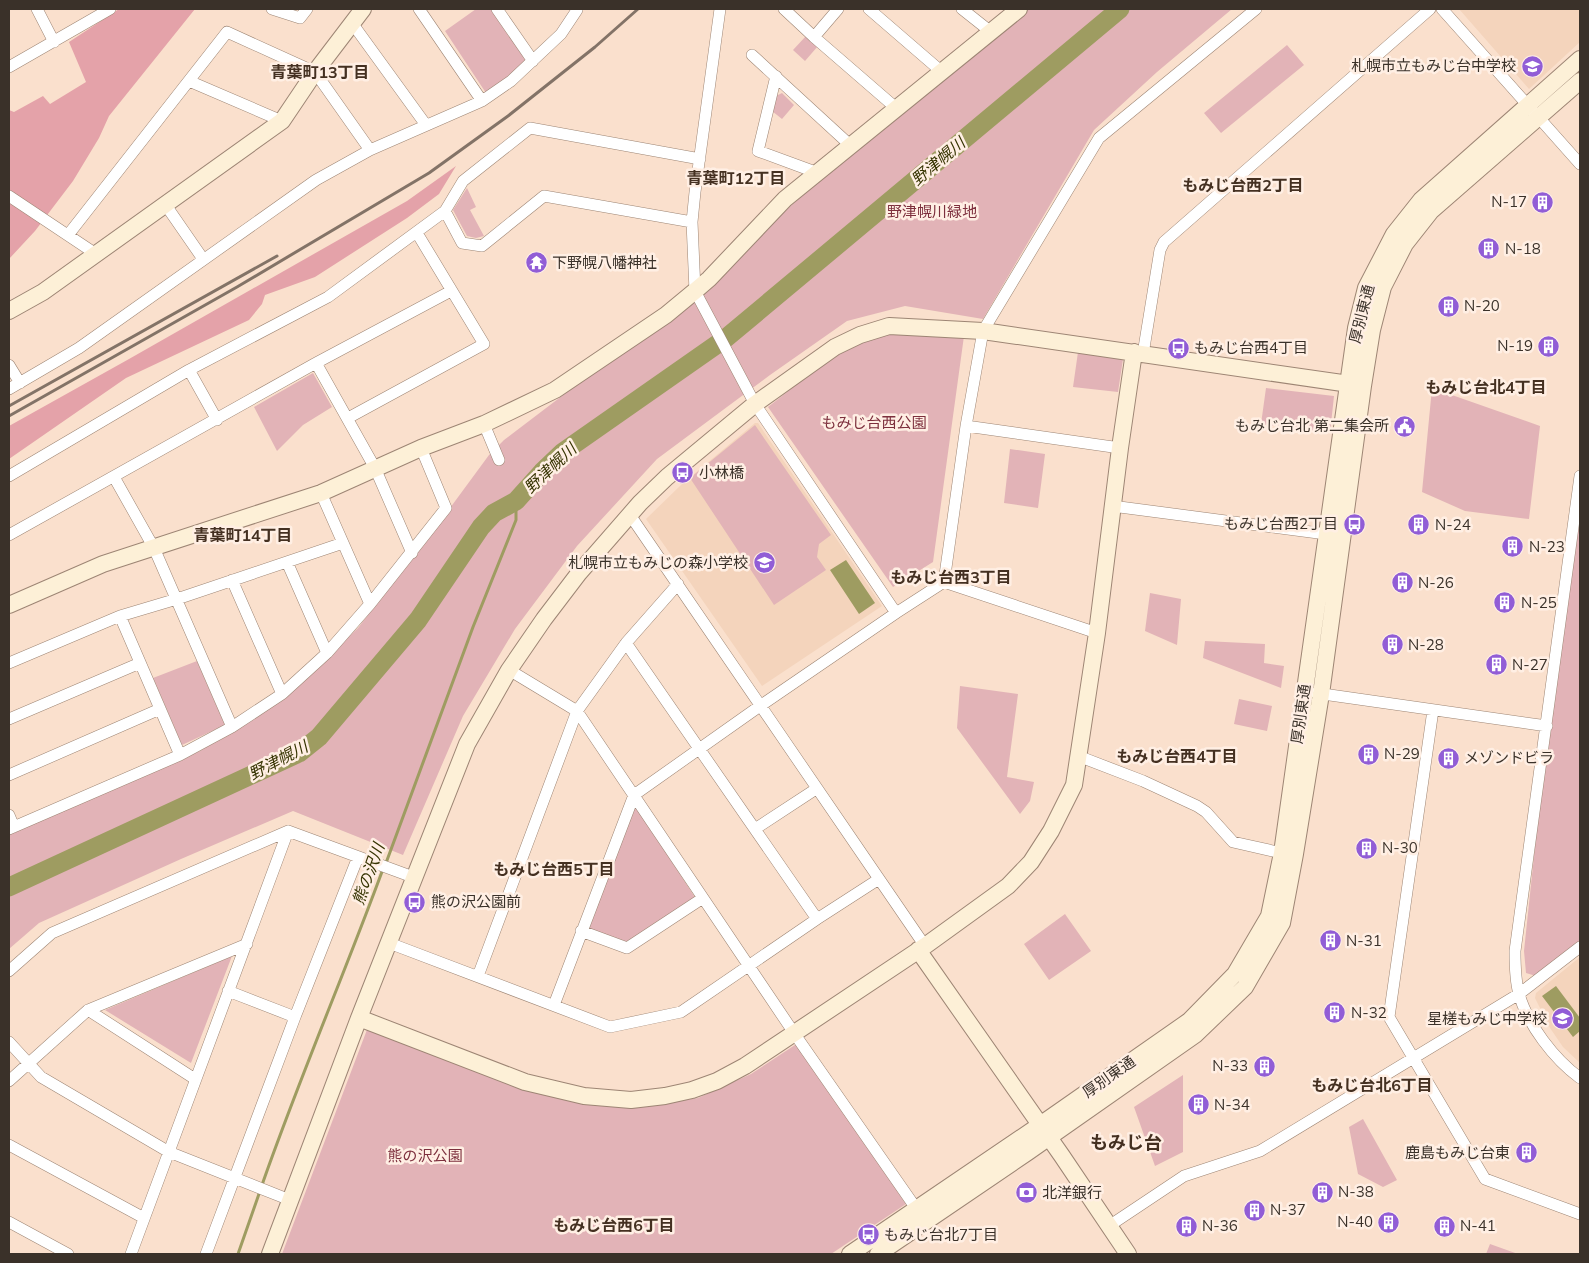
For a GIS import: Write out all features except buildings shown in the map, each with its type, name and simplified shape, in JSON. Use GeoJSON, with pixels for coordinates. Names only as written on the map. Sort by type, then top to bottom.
{"type":"FeatureCollection","features":[{"type":"Feature","properties":{"kind":"street"},"geometry":{"type":"LineString","coordinates":[[37,9],[54,42]]}},
{"type":"Feature","properties":{"kind":"street"},"geometry":{"type":"LineString","coordinates":[[9,67],[110,9]]}},
{"type":"Feature","properties":{"kind":"street"},"geometry":{"type":"LineString","coordinates":[[272,9],[300,18],[307,9]]}},
{"type":"Feature","properties":{"kind":"street"},"geometry":{"type":"LineString","coordinates":[[9,311],[43,292],[282,121],[315,72],[363,9]]}},
{"type":"Feature","properties":{"kind":"street"},"geometry":{"type":"LineString","coordinates":[[419,9],[482,101]]}},
{"type":"Feature","properties":{"kind":"street"},"geometry":{"type":"LineString","coordinates":[[497,9],[533,61]]}},
{"type":"Feature","properties":{"kind":"street"},"geometry":{"type":"LineString","coordinates":[[9,389],[78,348],[316,180],[370,150],[482,101],[511,82],[561,34],[578,10],[576,9]]}},
{"type":"Feature","properties":{"kind":"street"},"geometry":{"type":"LineString","coordinates":[[720,9],[692,222],[698,297],[755,404],[896,613]]}},
{"type":"Feature","properties":{"kind":"street"},"geometry":{"type":"LineString","coordinates":[[784,9],[896,108]]}},
{"type":"Feature","properties":{"kind":"street"},"geometry":{"type":"LineString","coordinates":[[814,36],[838,9]]}},
{"type":"Feature","properties":{"kind":"street"},"geometry":{"type":"LineString","coordinates":[[869,9],[942,72]]}},
{"type":"Feature","properties":{"kind":"street"},"geometry":{"type":"LineString","coordinates":[[962,9],[991,32]]}},
{"type":"Feature","properties":{"kind":"street"},"geometry":{"type":"LineString","coordinates":[[9,605],[103,564],[321,493],[421,448],[484,424],[555,390],[666,315],[698,297],[709,279],[785,199],[1019,9]]}},
{"type":"Feature","properties":{"kind":"street"},"geometry":{"type":"LineString","coordinates":[[554,1005],[634,795],[760,706],[944,582],[966,426],[983,331],[1099,138],[1256,9]]}},
{"type":"Feature","properties":{"kind":"street"},"geometry":{"type":"LineString","coordinates":[[359,1018],[525,1082],[584,1096],[631,1100],[665,1096],[717,1081],[745,1066],[921,948],[1008,886],[1031,862],[1051,831],[1074,784],[1097,633],[1120,448],[1160,250],[1164,242],[1430,9]]}},
{"type":"Feature","properties":{"kind":"street"},"geometry":{"type":"LineString","coordinates":[[1442,9],[1580,164]]}},
{"type":"Feature","properties":{"kind":"street"},"geometry":{"type":"LineString","coordinates":[[352,22],[426,125]]}},
{"type":"Feature","properties":{"kind":"street"},"geometry":{"type":"LineString","coordinates":[[68,235],[227,32],[315,72],[370,150]]}},
{"type":"Feature","properties":{"kind":"street"},"geometry":{"type":"LineString","coordinates":[[752,55],[850,145]]}},
{"type":"Feature","properties":{"kind":"street","name":"厚別東通"},"geometry":{"type":"LineString","coordinates":[[1045,1131],[1190,1021],[1235,974],[1269,916],[1282,853],[1326,534],[1356,385],[1383,287],[1405,244],[1431,211],[1534,111],[1580,59]]}},
{"type":"Feature","properties":{"kind":"street"},"geometry":{"type":"LineString","coordinates":[[776,76],[758,151],[818,173]]}},
{"type":"Feature","properties":{"kind":"street"},"geometry":{"type":"LineString","coordinates":[[189,81],[282,121]]}},
{"type":"Feature","properties":{"kind":"street","name":"厚別東通"},"geometry":{"type":"LineString","coordinates":[[1534,111],[1580,81]]}},
{"type":"Feature","properties":{"kind":"street"},"geometry":{"type":"LineString","coordinates":[[9,476],[189,370],[328,297],[445,211],[463,181],[530,128],[700,159]]}},
{"type":"Feature","properties":{"kind":"street"},"geometry":{"type":"LineString","coordinates":[[9,196],[96,254]]}},
{"type":"Feature","properties":{"kind":"street"},"geometry":{"type":"LineString","coordinates":[[445,211],[462,243],[482,246],[544,196],[692,222]]}},
{"type":"Feature","properties":{"kind":"street"},"geometry":{"type":"LineString","coordinates":[[165,204],[203,259]]}},
{"type":"Feature","properties":{"kind":"street"},"geometry":{"type":"LineString","coordinates":[[348,418],[484,344],[417,233]]}},
{"type":"Feature","properties":{"kind":"street"},"geometry":{"type":"LineString","coordinates":[[11,529],[114,477],[316,363],[451,291]]}},
{"type":"Feature","properties":{"kind":"street"},"geometry":{"type":"LineString","coordinates":[[270,1254],[284,1197],[359,1018],[467,744],[509,670],[576,570],[667,477],[755,404],[835,347],[860,335],[890,326],[929,326],[983,331],[1356,385]]}},
{"type":"Feature","properties":{"kind":"street"},"geometry":{"type":"LineString","coordinates":[[316,363],[375,468],[412,553]]}},
{"type":"Feature","properties":{"kind":"street"},"geometry":{"type":"LineString","coordinates":[[9,365],[20,383]]}},
{"type":"Feature","properties":{"kind":"street"},"geometry":{"type":"LineString","coordinates":[[189,370],[217,420]]}},
{"type":"Feature","properties":{"kind":"street","name":"厚別東通"},"geometry":{"type":"LineString","coordinates":[[850,1254],[921,1215],[1045,1131],[1195,1035],[1245,987],[1282,924],[1320,694],[1356,385]]}},
{"type":"Feature","properties":{"kind":"street"},"geometry":{"type":"LineString","coordinates":[[484,424],[499,460]]}},
{"type":"Feature","properties":{"kind":"street"},"geometry":{"type":"LineString","coordinates":[[966,426],[1120,448]]}},
{"type":"Feature","properties":{"kind":"street"},"geometry":{"type":"LineString","coordinates":[[9,815],[11,828],[180,755],[232,727],[282,694],[327,653],[412,553],[446,508],[421,448]]}},
{"type":"Feature","properties":{"kind":"street"},"geometry":{"type":"LineString","coordinates":[[1580,476],[1578,513],[1515,951],[1519,994],[1540,1037],[1557,1059],[1580,1078]]}},
{"type":"Feature","properties":{"kind":"street"},"geometry":{"type":"LineString","coordinates":[[114,477],[154,548],[232,727]]}},
{"type":"Feature","properties":{"kind":"street"},"geometry":{"type":"LineString","coordinates":[[321,493],[370,604]]}},
{"type":"Feature","properties":{"kind":"street"},"geometry":{"type":"LineString","coordinates":[[1112,506],[1326,534]]}},
{"type":"Feature","properties":{"kind":"street"},"geometry":{"type":"LineString","coordinates":[[630,515],[879,880],[921,948],[1128,1254]]}},
{"type":"Feature","properties":{"kind":"street"},"geometry":{"type":"LineString","coordinates":[[9,663],[120,616],[343,544]]}},
{"type":"Feature","properties":{"kind":"street"},"geometry":{"type":"LineString","coordinates":[[287,562],[327,653]]}},
{"type":"Feature","properties":{"kind":"street"},"geometry":{"type":"LineString","coordinates":[[232,580],[282,694]]}},
{"type":"Feature","properties":{"kind":"street"},"geometry":{"type":"LineString","coordinates":[[944,582],[1097,633]]}},
{"type":"Feature","properties":{"kind":"street"},"geometry":{"type":"LineString","coordinates":[[478,976],[577,711],[626,643],[678,584]]}},
{"type":"Feature","properties":{"kind":"street"},"geometry":{"type":"LineString","coordinates":[[120,616],[180,755]]}},
{"type":"Feature","properties":{"kind":"street"},"geometry":{"type":"LineString","coordinates":[[626,643],[818,919]]}},
{"type":"Feature","properties":{"kind":"street"},"geometry":{"type":"LineString","coordinates":[[9,719],[140,663]]}},
{"type":"Feature","properties":{"kind":"street"},"geometry":{"type":"LineString","coordinates":[[509,670],[577,711],[794,1033],[921,1215]]}},
{"type":"Feature","properties":{"kind":"street"},"geometry":{"type":"LineString","coordinates":[[1304,692],[1547,726]]}},
{"type":"Feature","properties":{"kind":"street"},"geometry":{"type":"LineString","coordinates":[[9,775],[160,709]]}},
{"type":"Feature","properties":{"kind":"street"},"geometry":{"type":"LineString","coordinates":[[1433,710],[1389,1017],[1485,1179],[1580,1214]]}},
{"type":"Feature","properties":{"kind":"street"},"geometry":{"type":"LineString","coordinates":[[1078,756],[1142,781],[1197,806],[1206,812],[1233,842],[1282,853]]}},
{"type":"Feature","properties":{"kind":"street"},"geometry":{"type":"LineString","coordinates":[[755,829],[816,789]]}},
{"type":"Feature","properties":{"kind":"street"},"geometry":{"type":"LineString","coordinates":[[9,971],[52,933],[288,831],[413,877]]}},
{"type":"Feature","properties":{"kind":"street"},"geometry":{"type":"LineString","coordinates":[[131,1254],[288,831]]}},
{"type":"Feature","properties":{"kind":"street"},"geometry":{"type":"LineString","coordinates":[[206,1254],[295,1017],[358,857]]}},
{"type":"Feature","properties":{"kind":"street"},"geometry":{"type":"LineString","coordinates":[[388,943],[610,1027],[682,1012],[818,919],[879,880]]}},
{"type":"Feature","properties":{"kind":"street"},"geometry":{"type":"LineString","coordinates":[[581,931],[627,948],[703,898]]}},
{"type":"Feature","properties":{"kind":"street"},"geometry":{"type":"LineString","coordinates":[[9,1081],[88,1010],[247,944]]}},
{"type":"Feature","properties":{"kind":"street"},"geometry":{"type":"LineString","coordinates":[[1109,1226],[1184,1176],[1260,1151],[1519,994],[1580,947]]}},
{"type":"Feature","properties":{"kind":"street"},"geometry":{"type":"LineString","coordinates":[[228,991],[295,1017]]}},
{"type":"Feature","properties":{"kind":"street"},"geometry":{"type":"LineString","coordinates":[[88,1010],[195,1079]]}},
{"type":"Feature","properties":{"kind":"street"},"geometry":{"type":"LineString","coordinates":[[9,1042],[41,1077],[169,1152],[284,1197]]}},
{"type":"Feature","properties":{"kind":"street"},"geometry":{"type":"LineString","coordinates":[[9,1145],[144,1218]]}},
{"type":"Feature","properties":{"kind":"street","name":"厚別東通"},"geometry":{"type":"LineString","coordinates":[[878,1254],[921,1215]]}},
{"type":"Feature","properties":{"kind":"street"},"geometry":{"type":"LineString","coordinates":[[9,1222],[68,1254]]}},
{"type":"Feature","properties":{"kind":"shaded area"},"geometry":{"type":"Polygon","coordinates":[[[119,9],[195,9],[109,116],[99,138],[73,181],[35,231],[9,259],[9,110],[14,112],[43,96],[50,104],[86,82],[69,42],[119,9]]]}},
{"type":"Feature","properties":{"kind":"shaded area","name":"札幌市立もみじ台中学校"},"geometry":{"type":"Polygon","coordinates":[[[1459,9],[1580,9],[1580,42],[1529,89],[1459,9]]]}},
{"type":"Feature","properties":{"kind":"shaded area"},"geometry":{"type":"Polygon","coordinates":[[[456,166],[439,194],[407,218],[315,277],[265,295],[262,304],[249,320],[126,378],[9,459],[9,426],[407,201],[456,166]]]}},
{"type":"Feature","properties":{"kind":"shaded area","name":"札幌市立もみじの森小学校"},"geometry":{"type":"Polygon","coordinates":[[[755,423],[758,423],[882,606],[762,686],[646,519],[682,484],[755,423]]]}},
{"type":"Feature","properties":{"kind":"shaded area"},"geometry":{"type":"Polygon","coordinates":[[[846,560],[875,603],[859,614],[830,570],[846,560]]]}},
{"type":"Feature","properties":{"kind":"shaded area","name":"星槎もみじ中学校"},"geometry":{"type":"Polygon","coordinates":[[[1580,957],[1580,1063],[1563,1047],[1550,1028],[1535,998],[1536,993],[1580,957]]]}},
{"type":"Feature","properties":{"kind":"shaded area"},"geometry":{"type":"Polygon","coordinates":[[[1556,986],[1580,1018],[1580,1031],[1573,1037],[1542,996],[1556,986]]]}},
{"type":"Feature","properties":{"kind":"green space"},"geometry":{"type":"Polygon","coordinates":[[[476,9],[491,9],[527,60],[507,79],[486,93],[445,31],[476,9]]]}},
{"type":"Feature","properties":{"kind":"green space","name":"野津幌川緑地"},"geometry":{"type":"Polygon","coordinates":[[[1023,9],[1232,9],[1157,72],[1094,130],[983,319],[905,306],[847,321],[770,375],[657,459],[577,546],[515,629],[463,716],[403,855],[293,811],[39,923],[9,949],[9,834],[200,751],[290,693],[358,628],[489,455],[504,440],[625,348],[763,231],[827,173],[1023,9]]]}},
{"type":"Feature","properties":{"kind":"green space"},"geometry":{"type":"Polygon","coordinates":[[[806,36],[818,46],[805,61],[793,50],[806,36]]]}},
{"type":"Feature","properties":{"kind":"green space"},"geometry":{"type":"Polygon","coordinates":[[[1287,45],[1304,65],[1221,133],[1204,113],[1287,45]]]}},
{"type":"Feature","properties":{"kind":"green space"},"geometry":{"type":"Polygon","coordinates":[[[782,93],[794,105],[782,119],[772,111],[774,97],[782,93]]]}},
{"type":"Feature","properties":{"kind":"green space"},"geometry":{"type":"Polygon","coordinates":[[[467,188],[476,207],[470,210],[484,236],[476,238],[467,236],[453,210],[467,188]]]}},
{"type":"Feature","properties":{"kind":"green space","name":"もみじ台西公園"},"geometry":{"type":"Polygon","coordinates":[[[889,332],[964,336],[933,562],[893,587],[768,407],[838,352],[889,332]]]}},
{"type":"Feature","properties":{"kind":"green space"},"geometry":{"type":"Polygon","coordinates":[[[1078,352],[1123,359],[1118,392],[1073,387],[1078,352]]]}},
{"type":"Feature","properties":{"kind":"green space"},"geometry":{"type":"Polygon","coordinates":[[[313,373],[332,407],[303,425],[277,451],[254,407],[313,373]]]}},
{"type":"Feature","properties":{"kind":"green space"},"geometry":{"type":"Polygon","coordinates":[[[1266,388],[1334,396],[1330,433],[1261,424],[1266,388]]]}},
{"type":"Feature","properties":{"kind":"green space"},"geometry":{"type":"Polygon","coordinates":[[[1432,388],[1540,426],[1529,519],[1465,511],[1422,492],[1432,388]]]}},
{"type":"Feature","properties":{"kind":"green space"},"geometry":{"type":"Polygon","coordinates":[[[755,425],[831,535],[819,544],[817,557],[826,570],[774,605],[690,478],[755,425]]]}},
{"type":"Feature","properties":{"kind":"green space"},"geometry":{"type":"Polygon","coordinates":[[[1010,449],[1045,454],[1038,508],[1004,503],[1010,449]]]}},
{"type":"Feature","properties":{"kind":"green space"},"geometry":{"type":"Polygon","coordinates":[[[1580,517],[1580,942],[1536,976],[1526,973],[1524,951],[1542,780],[1580,517]]]}},
{"type":"Feature","properties":{"kind":"green space"},"geometry":{"type":"Polygon","coordinates":[[[1150,593],[1181,599],[1177,645],[1145,631],[1150,593]]]}},
{"type":"Feature","properties":{"kind":"green space"},"geometry":{"type":"Polygon","coordinates":[[[1205,641],[1265,644],[1264,663],[1284,666],[1281,688],[1203,658],[1205,641]]]}},
{"type":"Feature","properties":{"kind":"green space"},"geometry":{"type":"Polygon","coordinates":[[[197,661],[225,725],[182,745],[153,678],[197,661]]]}},
{"type":"Feature","properties":{"kind":"green space"},"geometry":{"type":"Polygon","coordinates":[[[960,686],[1018,694],[1007,777],[1034,782],[1030,801],[1020,814],[957,728],[960,686]]]}},
{"type":"Feature","properties":{"kind":"green space"},"geometry":{"type":"Polygon","coordinates":[[[1239,699],[1272,706],[1267,731],[1234,724],[1239,699]]]}},
{"type":"Feature","properties":{"kind":"green space"},"geometry":{"type":"Polygon","coordinates":[[[635,805],[696,899],[626,942],[587,929],[635,805]]]}},
{"type":"Feature","properties":{"kind":"green space"},"geometry":{"type":"Polygon","coordinates":[[[1065,914],[1091,951],[1049,980],[1024,944],[1065,914]]]}},
{"type":"Feature","properties":{"kind":"green space"},"geometry":{"type":"Polygon","coordinates":[[[232,956],[191,1063],[105,1010],[232,956]]]}},
{"type":"Feature","properties":{"kind":"green space","name":"熊の沢公園"},"geometry":{"type":"Polygon","coordinates":[[[368,1027],[526,1089],[634,1108],[698,1098],[751,1074],[798,1043],[906,1204],[831,1254],[282,1254],[368,1027]]]}},
{"type":"Feature","properties":{"kind":"green space"},"geometry":{"type":"Polygon","coordinates":[[[1183,1075],[1183,1152],[1155,1166],[1134,1107],[1183,1075]]]}},
{"type":"Feature","properties":{"kind":"green space"},"geometry":{"type":"Polygon","coordinates":[[[1363,1119],[1397,1180],[1383,1187],[1358,1174],[1349,1127],[1363,1119]]]}},
{"type":"Feature","properties":{"kind":"green space"},"geometry":{"type":"Polygon","coordinates":[[[1490,1244],[1518,1254],[1486,1254],[1490,1244]]]}},
{"type":"Feature","properties":{"kind":"waterway","name":"野津幌川"},"geometry":{"type":"LineString","coordinates":[[9,887],[299,753],[319,737],[418,620],[481,527],[494,513],[516,501],[563,452],[726,338],[1120,9]]}},
{"type":"Feature","properties":{"kind":"waterway","name":"熊の沢川"},"geometry":{"type":"LineString","coordinates":[[386,863],[473,627],[516,520],[516,501]]}},
{"type":"Feature","properties":{"kind":"waterway","name":"熊の沢川"},"geometry":{"type":"LineString","coordinates":[[262,1185],[383,869]]}},
{"type":"Feature","properties":{"kind":"waterway","name":"熊の沢川"},"geometry":{"type":"LineString","coordinates":[[238,1254],[260,1191]]}},
{"type":"Feature","properties":{"kind":"railway"},"geometry":{"type":"LineString","coordinates":[[9,416],[237,287],[429,173],[508,116],[595,47],[638,9]]}},
{"type":"Feature","properties":{"kind":"railway"},"geometry":{"type":"LineString","coordinates":[[9,406],[277,256]]}},
{"type":"Feature","properties":{"kind":"place","name":"札幌市立もみじ台中学校"},"geometry":{"type":"Point","coordinates":[1532,66]}},
{"type":"Feature","properties":{"kind":"place","name":"N-17"},"geometry":{"type":"Point","coordinates":[1543,202]}},
{"type":"Feature","properties":{"kind":"place","name":"N-18"},"geometry":{"type":"Point","coordinates":[1489,249]}},
{"type":"Feature","properties":{"kind":"place","name":"下野幌八幡神社"},"geometry":{"type":"Point","coordinates":[536,263]}},
{"type":"Feature","properties":{"kind":"place","name":"N-20"},"geometry":{"type":"Point","coordinates":[1448,306]}},
{"type":"Feature","properties":{"kind":"place","name":"N-19"},"geometry":{"type":"Point","coordinates":[1549,346]}},
{"type":"Feature","properties":{"kind":"place","name":"もみじ台西4丁目"},"geometry":{"type":"Point","coordinates":[1178,348]}},
{"type":"Feature","properties":{"kind":"place","name":"もみじ台北 第二集会所"},"geometry":{"type":"Point","coordinates":[1405,426]}},
{"type":"Feature","properties":{"kind":"place","name":"小林橋"},"geometry":{"type":"Point","coordinates":[683,473]}},
{"type":"Feature","properties":{"kind":"place","name":"もみじ台西2丁目"},"geometry":{"type":"Point","coordinates":[1354,524]}},
{"type":"Feature","properties":{"kind":"place","name":"N-24"},"geometry":{"type":"Point","coordinates":[1419,525]}},
{"type":"Feature","properties":{"kind":"place","name":"N-23"},"geometry":{"type":"Point","coordinates":[1513,547]}},
{"type":"Feature","properties":{"kind":"place","name":"札幌市立もみじの森小学校"},"geometry":{"type":"Point","coordinates":[764,563]}},
{"type":"Feature","properties":{"kind":"place","name":"N-26"},"geometry":{"type":"Point","coordinates":[1402,583]}},
{"type":"Feature","properties":{"kind":"place","name":"N-25"},"geometry":{"type":"Point","coordinates":[1505,603]}},
{"type":"Feature","properties":{"kind":"place","name":"N-28"},"geometry":{"type":"Point","coordinates":[1392,645]}},
{"type":"Feature","properties":{"kind":"place","name":"N-27"},"geometry":{"type":"Point","coordinates":[1496,665]}},
{"type":"Feature","properties":{"kind":"place","name":"N-29"},"geometry":{"type":"Point","coordinates":[1368,754]}},
{"type":"Feature","properties":{"kind":"place","name":"メゾンドビラ"},"geometry":{"type":"Point","coordinates":[1448,758]}},
{"type":"Feature","properties":{"kind":"place","name":"N-30"},"geometry":{"type":"Point","coordinates":[1366,848]}},
{"type":"Feature","properties":{"kind":"place","name":"熊の沢公園前"},"geometry":{"type":"Point","coordinates":[415,902]}},
{"type":"Feature","properties":{"kind":"place","name":"N-31"},"geometry":{"type":"Point","coordinates":[1330,941]}},
{"type":"Feature","properties":{"kind":"place","name":"N-32"},"geometry":{"type":"Point","coordinates":[1335,1013]}},
{"type":"Feature","properties":{"kind":"place","name":"星槎もみじ中学校"},"geometry":{"type":"Point","coordinates":[1563,1019]}},
{"type":"Feature","properties":{"kind":"place","name":"N-33"},"geometry":{"type":"Point","coordinates":[1264,1066]}},
{"type":"Feature","properties":{"kind":"place","name":"N-34"},"geometry":{"type":"Point","coordinates":[1198,1105]}},
{"type":"Feature","properties":{"kind":"place","name":"鹿島もみじ台東"},"geometry":{"type":"Point","coordinates":[1526,1153]}},
{"type":"Feature","properties":{"kind":"place","name":"N-38"},"geometry":{"type":"Point","coordinates":[1322,1192]}},
{"type":"Feature","properties":{"kind":"place","name":"北洋銀行"},"geometry":{"type":"Point","coordinates":[1026,1193]}},
{"type":"Feature","properties":{"kind":"place","name":"N-37"},"geometry":{"type":"Point","coordinates":[1254,1210]}},
{"type":"Feature","properties":{"kind":"place","name":"N-40"},"geometry":{"type":"Point","coordinates":[1389,1222]}},
{"type":"Feature","properties":{"kind":"place","name":"N-36"},"geometry":{"type":"Point","coordinates":[1186,1226]}},
{"type":"Feature","properties":{"kind":"place","name":"N-41"},"geometry":{"type":"Point","coordinates":[1444,1226]}},
{"type":"Feature","properties":{"kind":"place","name":"もみじ台北7丁目"},"geometry":{"type":"Point","coordinates":[868,1235]}},
{"type":"Feature","properties":{"kind":"district","name":"青葉町13丁目"},"geometry":{"type":"Point","coordinates":[320,72]}},
{"type":"Feature","properties":{"kind":"district","name":"青葉町12丁目"},"geometry":{"type":"Point","coordinates":[736,178]}},
{"type":"Feature","properties":{"kind":"district","name":"もみじ台西2丁目"},"geometry":{"type":"Point","coordinates":[1243,185]}},
{"type":"Feature","properties":{"kind":"district","name":"もみじ台北4丁目"},"geometry":{"type":"Point","coordinates":[1486,387]}},
{"type":"Feature","properties":{"kind":"district","name":"青葉町14丁目"},"geometry":{"type":"Point","coordinates":[243,535]}},
{"type":"Feature","properties":{"kind":"district","name":"もみじ台西3丁目"},"geometry":{"type":"Point","coordinates":[951,577]}},
{"type":"Feature","properties":{"kind":"district","name":"もみじ台西4丁目"},"geometry":{"type":"Point","coordinates":[1177,756]}},
{"type":"Feature","properties":{"kind":"district","name":"もみじ台西5丁目"},"geometry":{"type":"Point","coordinates":[554,869]}},
{"type":"Feature","properties":{"kind":"district","name":"もみじ台北6丁目"},"geometry":{"type":"Point","coordinates":[1372,1085]}},
{"type":"Feature","properties":{"kind":"district","name":"もみじ台"},"geometry":{"type":"Point","coordinates":[1126,1143]}},
{"type":"Feature","properties":{"kind":"district","name":"もみじ台西6丁目"},"geometry":{"type":"Point","coordinates":[614,1225]}}]}
